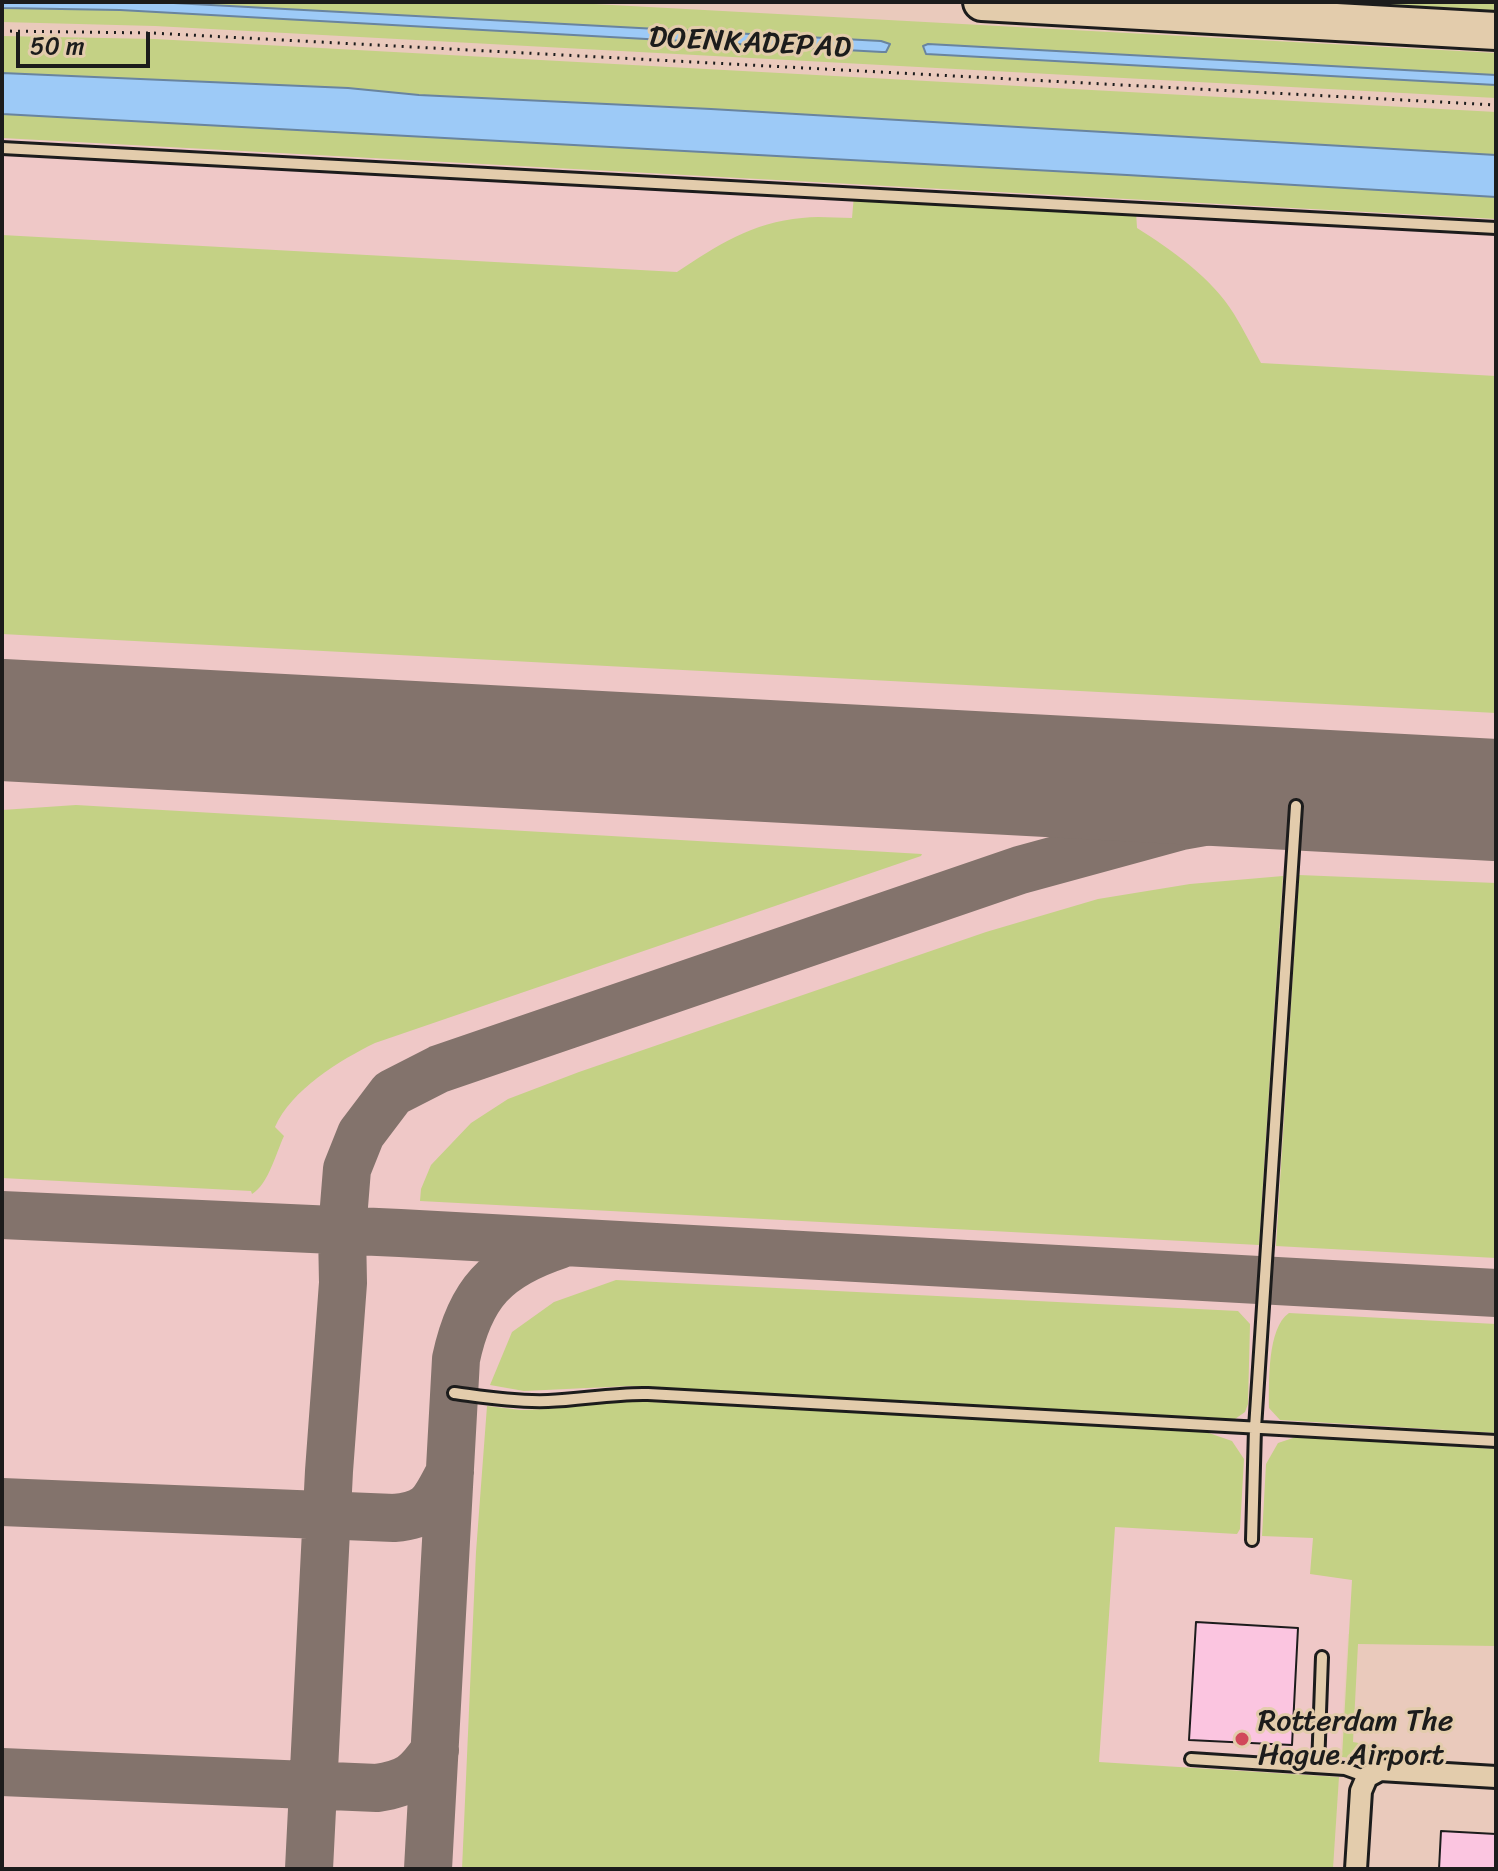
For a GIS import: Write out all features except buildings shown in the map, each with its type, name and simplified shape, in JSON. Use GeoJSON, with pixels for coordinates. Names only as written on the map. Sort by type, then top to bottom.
{"type":"FeatureCollection","features":[{"type":"Feature","properties":{"kind":"highway"},"geometry":{"type":"LineString","coordinates":[[982,2],[1496,31]]}},
{"type":"Feature","properties":{"kind":"street"},"geometry":{"type":"LineString","coordinates":[[1356,1869],[1361,1791],[1367,1777],[1380,1770],[1496,1777]]}},
{"type":"Feature","properties":{"kind":"lane"},"geometry":{"type":"LineString","coordinates":[[2,148],[1496,228]]}},
{"type":"Feature","properties":{"kind":"lane"},"geometry":{"type":"LineString","coordinates":[[1252,1540],[1255,1428],[1296,806]]}},
{"type":"Feature","properties":{"kind":"lane"},"geometry":{"type":"LineString","coordinates":[[454,1393],[506,1400],[550,1401],[617,1393],[648,1394],[1496,1441]]}},
{"type":"Feature","properties":{"kind":"lane"},"geometry":{"type":"LineString","coordinates":[[1318,1767],[1322,1657]]}},
{"type":"Feature","properties":{"kind":"lane"},"geometry":{"type":"LineString","coordinates":[[1191,1759],[1345,1769],[1367,1777]]}},
{"type":"Feature","properties":{"kind":"path","name":"DOENKADEPAD"},"geometry":{"type":"LineString","coordinates":[[2,31],[152,33],[1496,105]]}},
{"type":"Feature","properties":{"kind":"shaded area","name":"Rotterdam The Hague Airport"},"geometry":{"type":"Polygon","coordinates":[[[2,125],[1496,204],[1496,1641],[1348,1634],[1333,1869],[2,1869],[2,125]]]}},
{"type":"Feature","properties":{"kind":"green space"},"geometry":{"type":"Polygon","coordinates":[[[155,2],[557,2],[1496,53],[1496,75],[923,46],[926,54],[1496,85],[1496,98],[155,26],[2,22],[2,8],[120,10],[882,52],[501,20],[155,2]]]}},
{"type":"Feature","properties":{"kind":"green space"},"geometry":{"type":"Polygon","coordinates":[[[1321,2],[1496,2],[1496,12],[1321,2]]]}},
{"type":"Feature","properties":{"kind":"green space"},"geometry":{"type":"Polygon","coordinates":[[[2,36],[155,39],[1496,112],[1496,155],[419,95],[348,88],[2,73],[2,36]]]}},
{"type":"Feature","properties":{"kind":"green space"},"geometry":{"type":"Polygon","coordinates":[[[2,114],[1496,197],[1496,219],[2,138],[2,114]]]}},
{"type":"Feature","properties":{"kind":"green space"},"geometry":{"type":"Polygon","coordinates":[[[854,195],[1136,211],[1137,228],[1190,266],[1225,301],[1261,363],[1496,376],[1496,713],[2,634],[2,235],[677,272],[721,245],[767,224],[808,217],[852,218],[854,195]]]}},
{"type":"Feature","properties":{"kind":"green space"},"geometry":{"type":"Polygon","coordinates":[[[76,805],[922,854],[375,1043],[332,1067],[304,1089],[282,1113],[275,1127],[284,1136],[263,1184],[252,1194],[251,1191],[2,1178],[2,810],[76,805]]]}},
{"type":"Feature","properties":{"kind":"green space"},"geometry":{"type":"Polygon","coordinates":[[[1299,875],[1496,883],[1496,1258],[1276,1246],[1299,875]]]}},
{"type":"Feature","properties":{"kind":"green space"},"geometry":{"type":"Polygon","coordinates":[[[1283,876],[1259,1245],[420,1201],[421,1189],[431,1165],[471,1123],[508,1099],[579,1072],[986,932],[1098,899],[1190,884],[1283,876]]]}},
{"type":"Feature","properties":{"kind":"green space"},"geometry":{"type":"Polygon","coordinates":[[[616,1280],[1238,1311],[1250,1324],[1248,1404],[1245,1412],[1235,1419],[630,1386],[524,1391],[490,1385],[512,1332],[554,1302],[616,1280]]]}},
{"type":"Feature","properties":{"kind":"green space"},"geometry":{"type":"Polygon","coordinates":[[[1289,1313],[1496,1324],[1496,1433],[1280,1420],[1269,1408],[1270,1371],[1273,1343],[1282,1320],[1289,1313]]]}},
{"type":"Feature","properties":{"kind":"green space"},"geometry":{"type":"Polygon","coordinates":[[[614,1400],[1203,1431],[1232,1441],[1244,1459],[1240,1529],[1237,1534],[1115,1527],[1099,1762],[1339,1777],[1333,1869],[462,1869],[476,1552],[487,1406],[548,1409],[614,1400]]]}},
{"type":"Feature","properties":{"kind":"green space"},"geometry":{"type":"Polygon","coordinates":[[[1296,1437],[1496,1449],[1496,1646],[1358,1644],[1353,1742],[1375,1746],[1372,1757],[1367,1760],[1342,1757],[1352,1580],[1310,1574],[1313,1538],[1262,1536],[1266,1464],[1278,1443],[1296,1437]]]}},
{"type":"Feature","properties":{"kind":"water"},"geometry":{"type":"Polygon","coordinates":[[[2,2],[155,2],[881,41],[890,44],[886,52],[882,52],[120,10],[2,8],[2,2]]]}},
{"type":"Feature","properties":{"kind":"water"},"geometry":{"type":"Polygon","coordinates":[[[923,46],[1496,75],[1496,85],[926,54],[923,46]]]}},
{"type":"Feature","properties":{"kind":"water"},"geometry":{"type":"Polygon","coordinates":[[[2,73],[348,88],[419,95],[1496,155],[1496,197],[2,114],[2,73]]]}},
{"type":"Feature","properties":{"kind":"taxiway"},"geometry":{"type":"LineString","coordinates":[[2,751],[65,733],[140,727]]}},
{"type":"Feature","properties":{"kind":"taxiway"},"geometry":{"type":"LineString","coordinates":[[309,1869],[347,1169],[361,1134],[392,1093],[439,1069],[1020,870],[1181,826],[1345,797],[1418,796]]}},
{"type":"Feature","properties":{"kind":"taxiway"},"geometry":{"type":"LineString","coordinates":[[2,1215],[400,1233],[1496,1293]]}},
{"type":"Feature","properties":{"kind":"taxiway"},"geometry":{"type":"LineString","coordinates":[[428,1869],[456,1359],[469,1316],[489,1285],[518,1262],[559,1245]]}},
{"type":"Feature","properties":{"kind":"taxiway"},"geometry":{"type":"LineString","coordinates":[[2,1502],[394,1518],[424,1510],[440,1491],[450,1472]]}},
{"type":"Feature","properties":{"kind":"taxiway"},"geometry":{"type":"LineString","coordinates":[[2,1772],[377,1788],[411,1777],[435,1750]]}},
{"type":"Feature","properties":{"kind":"runway"},"geometry":{"type":"LineString","coordinates":[[2,720],[1496,800]]}},
{"type":"Feature","properties":{"kind":"place","name":"Rotterdam The Hague Airport"},"geometry":{"type":"Point","coordinates":[1242,1739]}}]}
